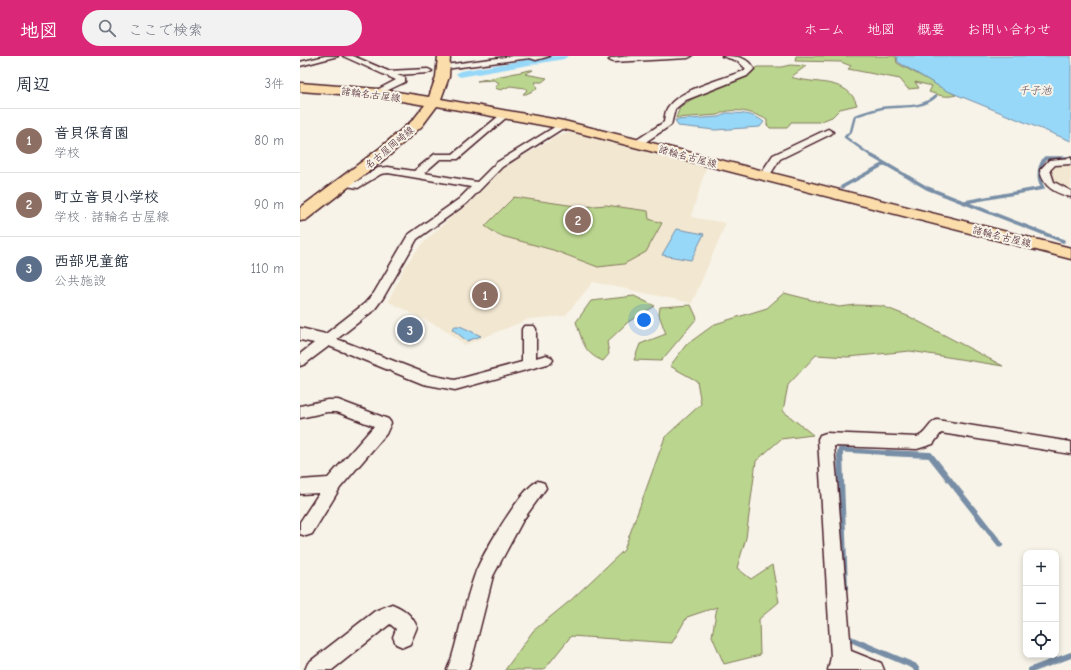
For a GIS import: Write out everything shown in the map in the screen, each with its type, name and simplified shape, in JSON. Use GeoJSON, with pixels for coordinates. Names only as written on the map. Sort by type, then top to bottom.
{"type":"FeatureCollection","features":[{"type":"Feature","properties":{"kind":"main road","name":"名古屋岡崎線"},"geometry":{"type":"LineString","coordinates":[[300,216],[385,152],[417,124],[428,110],[443,70]]}},
{"type":"Feature","properties":{"kind":"main road","name":"諸輪名古屋線"},"geometry":{"type":"LineString","coordinates":[[300,87],[378,93],[564,125],[638,142],[764,176],[1071,254]]}},
{"type":"Feature","properties":{"kind":"street"},"geometry":{"type":"LineString","coordinates":[[300,64],[334,56]]}},
{"type":"Feature","properties":{"kind":"street"},"geometry":{"type":"LineString","coordinates":[[347,56],[402,80],[378,93]]}},
{"type":"Feature","properties":{"kind":"street"},"geometry":{"type":"LineString","coordinates":[[443,70],[530,56],[536,58],[546,56]]}},
{"type":"Feature","properties":{"kind":"street"},"geometry":{"type":"LineString","coordinates":[[613,60],[644,57],[688,56]]}},
{"type":"Feature","properties":{"kind":"street"},"geometry":{"type":"LineString","coordinates":[[638,142],[668,124],[670,109],[673,105],[688,96],[744,74],[750,70],[742,61],[726,56]]}},
{"type":"Feature","properties":{"kind":"street"},"geometry":{"type":"LineString","coordinates":[[388,73],[428,71]]}},
{"type":"Feature","properties":{"kind":"street"},"geometry":{"type":"LineString","coordinates":[[415,175],[438,156],[455,157],[505,114]]}},
{"type":"Feature","properties":{"kind":"street"},"geometry":{"type":"LineString","coordinates":[[300,361],[369,307],[412,237],[463,201],[499,165],[564,125]]}},
{"type":"Feature","properties":{"kind":"street"},"geometry":{"type":"LineString","coordinates":[[764,176],[776,157],[828,132]]}},
{"type":"Feature","properties":{"kind":"street"},"geometry":{"type":"LineString","coordinates":[[1071,161],[1052,162],[1045,170],[1047,180],[1050,184],[1071,194]]}},
{"type":"Feature","properties":{"kind":"street"},"geometry":{"type":"LineString","coordinates":[[345,183],[358,185],[378,171],[388,170],[479,185]]}},
{"type":"Feature","properties":{"kind":"street"},"geometry":{"type":"LineString","coordinates":[[529,329],[530,365]]}},
{"type":"Feature","properties":{"kind":"street"},"geometry":{"type":"LineString","coordinates":[[300,334],[328,340],[428,380],[455,385],[546,360]]}},
{"type":"Feature","properties":{"kind":"street"},"geometry":{"type":"LineString","coordinates":[[300,412],[327,406],[338,406],[383,423],[381,430],[333,485],[306,528]]}},
{"type":"Feature","properties":{"kind":"street"},"geometry":{"type":"LineString","coordinates":[[874,670],[840,664],[826,439],[917,443],[925,441],[931,437],[937,426],[1071,448]]}},
{"type":"Feature","properties":{"kind":"street"},"geometry":{"type":"LineString","coordinates":[[300,487],[333,485]]}},
{"type":"Feature","properties":{"kind":"street"},"geometry":{"type":"LineString","coordinates":[[457,670],[462,659],[484,574],[517,515],[538,488]]}},
{"type":"Feature","properties":{"kind":"street"},"geometry":{"type":"LineString","coordinates":[[323,661],[370,626],[382,618],[392,614],[400,619],[406,627],[403,637]]}},
{"type":"Feature","properties":{"kind":"shaded area"},"geometry":{"type":"Polygon","coordinates":[[[568,132],[618,142],[706,168],[691,217],[726,223],[692,303],[593,282],[565,316],[529,319],[465,345],[444,329],[389,302],[405,266],[421,245],[451,217],[471,202],[503,168],[559,135],[568,132]]]}},
{"type":"Feature","properties":{"kind":"shaded area"},"geometry":{"type":"Polygon","coordinates":[[[1071,162],[1071,192],[1053,185],[1048,171],[1055,163],[1071,162]]]}},
{"type":"Feature","properties":{"kind":"green space"},"geometry":{"type":"Polygon","coordinates":[[[796,56],[894,56],[896,57],[897,63],[956,95],[945,96],[929,92],[932,86],[915,82],[919,88],[908,89],[900,79],[848,69],[851,66],[841,62],[795,61],[796,56]]]}},
{"type":"Feature","properties":{"kind":"green space"},"geometry":{"type":"Polygon","coordinates":[[[790,65],[806,66],[791,77],[838,86],[853,96],[857,105],[840,109],[832,117],[819,122],[791,122],[787,128],[770,128],[767,125],[767,120],[742,111],[723,112],[718,115],[676,118],[680,107],[698,95],[752,73],[757,67],[781,67],[790,65]]]}},
{"type":"Feature","properties":{"kind":"green space"},"geometry":{"type":"Polygon","coordinates":[[[533,70],[525,74],[547,78],[542,82],[535,82],[537,89],[526,94],[523,94],[527,90],[525,88],[510,86],[501,90],[495,88],[499,83],[494,80],[477,81],[533,70]]]}},
{"type":"Feature","properties":{"kind":"green space"},"geometry":{"type":"Polygon","coordinates":[[[514,197],[582,207],[606,205],[648,211],[649,219],[662,223],[646,252],[624,264],[598,267],[553,250],[498,235],[485,226],[514,197]]]}},
{"type":"Feature","properties":{"kind":"green space"},"geometry":{"type":"Polygon","coordinates":[[[784,293],[839,307],[856,305],[882,306],[910,317],[1003,366],[910,351],[848,357],[816,355],[788,385],[783,411],[813,435],[781,439],[756,461],[746,538],[737,568],[751,579],[772,565],[779,602],[759,619],[760,655],[724,664],[712,636],[717,607],[687,617],[672,643],[571,636],[544,670],[505,670],[533,631],[571,600],[624,550],[665,437],[701,404],[697,381],[670,366],[686,345],[715,324],[767,308],[784,293]]]}},
{"type":"Feature","properties":{"kind":"green space"},"geometry":{"type":"Polygon","coordinates":[[[634,296],[655,306],[628,322],[607,342],[609,354],[603,361],[596,358],[591,354],[582,341],[576,322],[591,301],[634,296]]]}},
{"type":"Feature","properties":{"kind":"green space"},"geometry":{"type":"Polygon","coordinates":[[[691,305],[697,318],[661,361],[634,360],[640,344],[666,334],[659,315],[660,307],[691,305]]]}},
{"type":"Feature","properties":{"kind":"water","name":"千子池"},"geometry":{"type":"Polygon","coordinates":[[[896,56],[1071,56],[1071,141],[945,90],[898,62],[896,56]]]}},
{"type":"Feature","properties":{"kind":"water"},"geometry":{"type":"Polygon","coordinates":[[[726,113],[751,115],[764,122],[760,127],[715,130],[678,126],[675,120],[719,117],[726,113]]]}},
{"type":"Feature","properties":{"kind":"water"},"geometry":{"type":"Polygon","coordinates":[[[677,229],[704,234],[691,260],[662,255],[677,229]]]}},
{"type":"Feature","properties":{"kind":"water"},"geometry":{"type":"Polygon","coordinates":[[[455,326],[460,326],[481,336],[467,341],[452,329],[455,326]]]}},
{"type":"Feature","properties":{"kind":"waterway"},"geometry":{"type":"LineString","coordinates":[[460,74],[564,56]]}},
{"type":"Feature","properties":{"kind":"waterway"},"geometry":{"type":"LineString","coordinates":[[873,157],[845,137],[851,131],[855,116],[882,108],[917,105],[936,96]]}},
{"type":"Feature","properties":{"kind":"waterway"},"geometry":{"type":"LineString","coordinates":[[872,156],[927,188],[1063,241]]}},
{"type":"Feature","properties":{"kind":"waterway"},"geometry":{"type":"LineString","coordinates":[[965,202],[1043,188],[1039,173],[1045,158],[1071,158]]}},
{"type":"Feature","properties":{"kind":"waterway"},"geometry":{"type":"LineString","coordinates":[[842,187],[884,164]]}},
{"type":"Feature","properties":{"kind":"waterway"},"geometry":{"type":"LineString","coordinates":[[840,453],[840,450],[894,453]]}},
{"type":"Feature","properties":{"kind":"waterway"},"geometry":{"type":"LineString","coordinates":[[840,453],[845,588]]}},
{"type":"Feature","properties":{"kind":"waterway"},"geometry":{"type":"LineString","coordinates":[[887,453],[894,453]]}},
{"type":"Feature","properties":{"kind":"waterway"},"geometry":{"type":"LineString","coordinates":[[894,453],[930,455],[1000,544]]}},
{"type":"Feature","properties":{"kind":"waterway"},"geometry":{"type":"LineString","coordinates":[[894,453],[905,454]]}},
{"type":"Feature","properties":{"kind":"waterway"},"geometry":{"type":"LineString","coordinates":[[847,635],[848,638],[914,666],[917,670]]}},
{"type":"Feature","properties":{"kind":"waterway"},"geometry":{"type":"LineString","coordinates":[[1031,670],[1071,655]]}},
{"type":"Feature","properties":{"kind":"place","name":"町立音貝小学校"},"geometry":{"type":"Point","coordinates":[578,220]}},
{"type":"Feature","properties":{"kind":"place","name":"音貝保育園"},"geometry":{"type":"Point","coordinates":[485,295]}},
{"type":"Feature","properties":{"kind":"place","name":"西部児童館"},"geometry":{"type":"Point","coordinates":[410,330]}}]}
